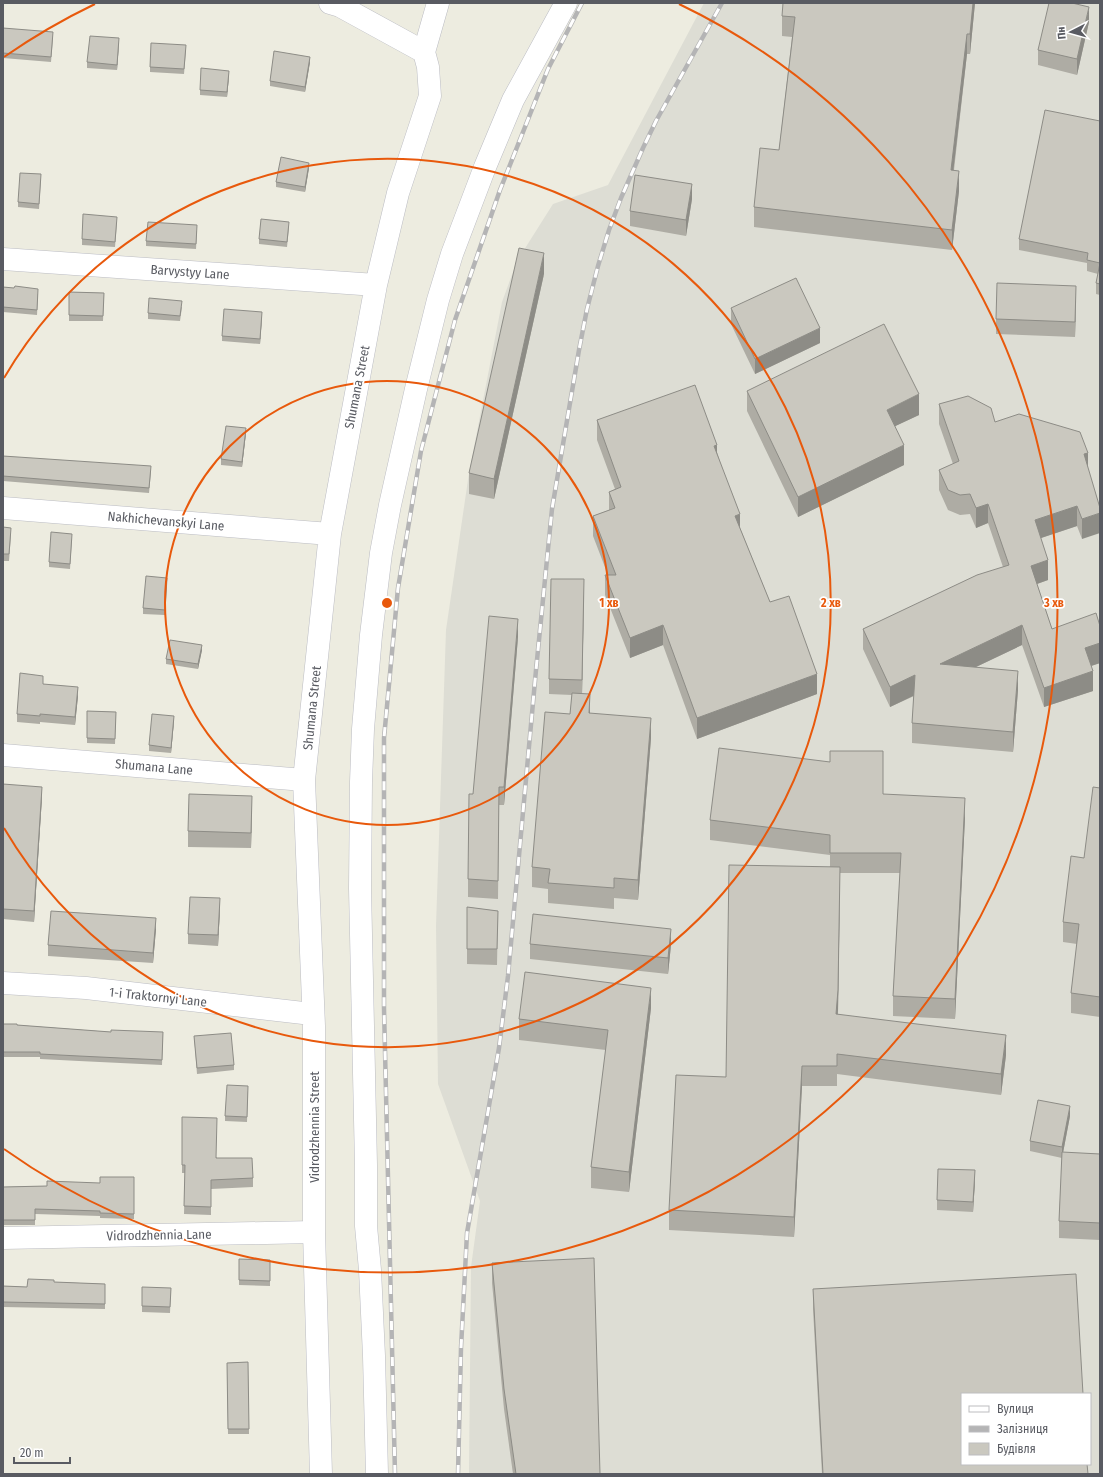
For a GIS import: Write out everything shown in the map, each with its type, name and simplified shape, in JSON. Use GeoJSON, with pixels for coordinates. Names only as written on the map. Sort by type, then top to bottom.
{"type":"FeatureCollection","features":[{"type":"Feature","properties":{"kind":"street"},"geometry":{"type":"LineString","coordinates":[[330,3],[340,6],[424,52]]}},
{"type":"Feature","properties":{"kind":"street","name":"Shumana Street"},"geometry":{"type":"LineString","coordinates":[[304,780],[330,534],[376,285],[398,193],[430,96],[428,67],[424,52],[438,3]]}},
{"type":"Feature","properties":{"kind":"street"},"geometry":{"type":"LineString","coordinates":[[377,1474],[374,1356],[370,1270],[366,1226],[360,842],[363,729],[375,595],[390,505],[407,427],[436,307],[450,261],[485,167],[510,107],[566,3]]}},
{"type":"Feature","properties":{"kind":"street","name":"Barvystyy Lane"},"geometry":{"type":"LineString","coordinates":[[3,259],[376,285]]}},
{"type":"Feature","properties":{"kind":"street","name":"Nakhichevanskyi Lane"},"geometry":{"type":"LineString","coordinates":[[3,508],[330,534]]}},
{"type":"Feature","properties":{"kind":"street","name":"Shumana Lane"},"geometry":{"type":"LineString","coordinates":[[3,755],[304,780]]}},
{"type":"Feature","properties":{"kind":"street","name":"Vidrodzhennia Street"},"geometry":{"type":"LineString","coordinates":[[304,780],[312,1014],[314,1034],[314,1232],[321,1474]]}},
{"type":"Feature","properties":{"kind":"street","name":"1-i Traktornyi Lane"},"geometry":{"type":"LineString","coordinates":[[3,983],[86,988],[312,1014]]}},
{"type":"Feature","properties":{"kind":"street","name":"Vidrodzhennia Lane"},"geometry":{"type":"LineString","coordinates":[[3,1238],[314,1232]]}},
{"type":"Feature","properties":{"kind":"shaded area"},"geometry":{"type":"Polygon","coordinates":[[[704,3],[1100,3],[1100,1474],[469,1474],[471,1267],[480,1201],[438,1084],[436,926],[446,630],[469,473],[502,302],[517,261],[553,204],[608,185],[704,3]]]}},
{"type":"Feature","properties":{"kind":"building"},"geometry":{"type":"Polygon","coordinates":[[[783,3],[973,3],[970,34],[967,34],[951,170],[959,171],[952,230],[754,207],[760,148],[779,150],[795,17],[782,16],[783,3]]]}},
{"type":"Feature","properties":{"kind":"building"},"geometry":{"type":"Polygon","coordinates":[[[1049,3],[1072,3],[1089,7],[1077,59],[1038,50],[1049,3]]]}},
{"type":"Feature","properties":{"kind":"building"},"geometry":{"type":"Polygon","coordinates":[[[3,28],[53,32],[51,57],[3,53],[3,28]]]}},
{"type":"Feature","properties":{"kind":"building"},"geometry":{"type":"Polygon","coordinates":[[[90,36],[119,38],[117,65],[87,62],[90,36]]]}},
{"type":"Feature","properties":{"kind":"building"},"geometry":{"type":"Polygon","coordinates":[[[151,43],[186,45],[184,69],[150,67],[151,43]]]}},
{"type":"Feature","properties":{"kind":"building"},"geometry":{"type":"Polygon","coordinates":[[[274,51],[310,57],[305,87],[270,81],[274,51]]]}},
{"type":"Feature","properties":{"kind":"building"},"geometry":{"type":"Polygon","coordinates":[[[201,68],[229,71],[227,92],[200,90],[201,68]]]}},
{"type":"Feature","properties":{"kind":"building"},"geometry":{"type":"Polygon","coordinates":[[[1045,110],[1100,121],[1100,263],[1087,260],[1088,253],[1019,239],[1045,110]]]}},
{"type":"Feature","properties":{"kind":"building"},"geometry":{"type":"Polygon","coordinates":[[[281,157],[309,163],[305,187],[276,182],[281,157]]]}},
{"type":"Feature","properties":{"kind":"building"},"geometry":{"type":"Polygon","coordinates":[[[20,173],[41,174],[39,204],[18,202],[20,173]]]}},
{"type":"Feature","properties":{"kind":"building"},"geometry":{"type":"Polygon","coordinates":[[[635,175],[692,184],[686,220],[630,211],[635,175]]]}},
{"type":"Feature","properties":{"kind":"building"},"geometry":{"type":"Polygon","coordinates":[[[83,214],[117,217],[115,242],[82,239],[83,214]]]}},
{"type":"Feature","properties":{"kind":"building"},"geometry":{"type":"Polygon","coordinates":[[[261,219],[289,222],[287,242],[259,239],[261,219]]]}},
{"type":"Feature","properties":{"kind":"building"},"geometry":{"type":"Polygon","coordinates":[[[148,222],[197,225],[196,244],[146,241],[148,222]]]}},
{"type":"Feature","properties":{"kind":"building"},"geometry":{"type":"Polygon","coordinates":[[[519,248],[544,253],[494,479],[469,473],[519,248]]]}},
{"type":"Feature","properties":{"kind":"building"},"geometry":{"type":"Polygon","coordinates":[[[1100,263],[1100,284],[1096,283],[1100,263]]]}},
{"type":"Feature","properties":{"kind":"building"},"geometry":{"type":"Polygon","coordinates":[[[796,278],[820,328],[755,359],[731,308],[796,278]]]}},
{"type":"Feature","properties":{"kind":"building"},"geometry":{"type":"Polygon","coordinates":[[[997,283],[1076,286],[1075,322],[996,319],[997,283]]]}},
{"type":"Feature","properties":{"kind":"building"},"geometry":{"type":"Polygon","coordinates":[[[15,286],[38,289],[37,310],[3,307],[3,287],[14,288],[15,286]]]}},
{"type":"Feature","properties":{"kind":"building"},"geometry":{"type":"Polygon","coordinates":[[[69,292],[104,293],[103,316],[69,315],[69,292]]]}},
{"type":"Feature","properties":{"kind":"building"},"geometry":{"type":"Polygon","coordinates":[[[149,298],[182,301],[180,316],[148,313],[149,298]]]}},
{"type":"Feature","properties":{"kind":"building"},"geometry":{"type":"Polygon","coordinates":[[[224,309],[262,312],[260,339],[222,336],[224,309]]]}},
{"type":"Feature","properties":{"kind":"building"},"geometry":{"type":"Polygon","coordinates":[[[884,324],[919,394],[887,410],[904,445],[798,497],[747,391],[884,324]]]}},
{"type":"Feature","properties":{"kind":"building"},"geometry":{"type":"Polygon","coordinates":[[[695,385],[717,445],[714,446],[740,514],[735,516],[770,602],[789,596],[817,674],[697,718],[663,625],[630,638],[605,575],[616,575],[593,516],[615,508],[609,492],[621,487],[597,420],[695,385]]]}},
{"type":"Feature","properties":{"kind":"building"},"geometry":{"type":"Polygon","coordinates":[[[968,396],[991,408],[995,422],[1019,414],[1080,432],[1088,453],[1084,454],[1100,508],[1100,513],[1082,519],[1077,506],[1035,520],[1048,560],[1031,566],[1052,629],[1096,613],[1100,626],[1100,643],[1085,648],[1093,671],[1044,688],[1022,625],[940,664],[1018,671],[1013,732],[912,723],[915,675],[890,687],[863,629],[977,575],[1009,565],[988,504],[976,508],[970,494],[960,495],[948,490],[939,470],[959,461],[939,404],[968,396]]]}},
{"type":"Feature","properties":{"kind":"building"},"geometry":{"type":"Polygon","coordinates":[[[226,426],[246,428],[242,462],[221,459],[226,426]]]}},
{"type":"Feature","properties":{"kind":"building"},"geometry":{"type":"Polygon","coordinates":[[[3,456],[151,466],[149,488],[3,476],[3,456]]]}},
{"type":"Feature","properties":{"kind":"building"},"geometry":{"type":"Polygon","coordinates":[[[3,527],[11,528],[9,554],[3,554],[3,527]]]}},
{"type":"Feature","properties":{"kind":"building"},"geometry":{"type":"Polygon","coordinates":[[[51,532],[72,534],[70,564],[49,562],[51,532]]]}},
{"type":"Feature","properties":{"kind":"building"},"geometry":{"type":"Polygon","coordinates":[[[146,576],[167,578],[165,610],[143,608],[146,576]]]}},
{"type":"Feature","properties":{"kind":"building"},"geometry":{"type":"Polygon","coordinates":[[[551,579],[584,579],[582,680],[549,679],[551,579]]]}},
{"type":"Feature","properties":{"kind":"building"},"geometry":{"type":"Polygon","coordinates":[[[489,616],[518,619],[504,787],[499,787],[498,881],[468,879],[469,794],[473,794],[489,616]]]}},
{"type":"Feature","properties":{"kind":"building"},"geometry":{"type":"Polygon","coordinates":[[[170,640],[202,645],[198,664],[166,659],[170,640]]]}},
{"type":"Feature","properties":{"kind":"building"},"geometry":{"type":"Polygon","coordinates":[[[20,673],[43,676],[43,684],[78,687],[75,717],[17,714],[20,673]]]}},
{"type":"Feature","properties":{"kind":"building"},"geometry":{"type":"Polygon","coordinates":[[[572,693],[590,694],[589,713],[651,718],[638,880],[614,878],[614,888],[548,883],[550,869],[532,867],[545,712],[570,714],[572,693]]]}},
{"type":"Feature","properties":{"kind":"building"},"geometry":{"type":"Polygon","coordinates":[[[87,711],[116,712],[115,739],[87,738],[87,711]]]}},
{"type":"Feature","properties":{"kind":"building"},"geometry":{"type":"Polygon","coordinates":[[[152,714],[174,716],[171,748],[149,745],[152,714]]]}},
{"type":"Feature","properties":{"kind":"building"},"geometry":{"type":"Polygon","coordinates":[[[719,748],[830,762],[830,751],[883,751],[883,794],[965,798],[955,999],[893,996],[901,853],[830,853],[830,835],[710,820],[719,748]]]}},
{"type":"Feature","properties":{"kind":"building"},"geometry":{"type":"Polygon","coordinates":[[[3,784],[42,787],[34,911],[3,909],[3,784]]]}},
{"type":"Feature","properties":{"kind":"building"},"geometry":{"type":"Polygon","coordinates":[[[1093,787],[1100,788],[1100,997],[1071,993],[1079,924],[1063,922],[1071,856],[1084,858],[1093,787]]]}},
{"type":"Feature","properties":{"kind":"building"},"geometry":{"type":"Polygon","coordinates":[[[189,794],[252,796],[251,833],[188,831],[189,794]]]}},
{"type":"Feature","properties":{"kind":"building"},"geometry":{"type":"Polygon","coordinates":[[[729,865],[840,867],[838,990],[836,1014],[1006,1035],[1001,1074],[837,1054],[837,1066],[802,1066],[794,1217],[669,1210],[676,1075],[726,1077],[729,865]]]}},
{"type":"Feature","properties":{"kind":"building"},"geometry":{"type":"Polygon","coordinates":[[[190,897],[220,898],[218,935],[188,934],[190,897]]]}},
{"type":"Feature","properties":{"kind":"building"},"geometry":{"type":"Polygon","coordinates":[[[467,907],[498,911],[497,949],[467,949],[467,907]]]}},
{"type":"Feature","properties":{"kind":"building"},"geometry":{"type":"Polygon","coordinates":[[[51,911],[156,918],[153,953],[48,945],[51,911]]]}},
{"type":"Feature","properties":{"kind":"building"},"geometry":{"type":"Polygon","coordinates":[[[533,914],[671,929],[668,958],[530,944],[533,914]]]}},
{"type":"Feature","properties":{"kind":"building"},"geometry":{"type":"Polygon","coordinates":[[[525,972],[651,988],[629,1172],[591,1167],[608,1030],[519,1019],[525,972]]]}},
{"type":"Feature","properties":{"kind":"building"},"geometry":{"type":"Polygon","coordinates":[[[3,1024],[111,1032],[111,1030],[163,1032],[162,1060],[40,1054],[40,1052],[3,1052],[3,1024]]]}},
{"type":"Feature","properties":{"kind":"building"},"geometry":{"type":"Polygon","coordinates":[[[231,1033],[234,1065],[197,1068],[194,1036],[231,1033]]]}},
{"type":"Feature","properties":{"kind":"building"},"geometry":{"type":"Polygon","coordinates":[[[227,1085],[248,1086],[247,1117],[225,1116],[227,1085]]]}},
{"type":"Feature","properties":{"kind":"building"},"geometry":{"type":"Polygon","coordinates":[[[1038,1100],[1070,1106],[1062,1147],[1030,1141],[1038,1100]]]}},
{"type":"Feature","properties":{"kind":"building"},"geometry":{"type":"Polygon","coordinates":[[[182,1117],[217,1118],[216,1158],[252,1158],[253,1178],[211,1180],[211,1207],[184,1206],[185,1165],[182,1165],[182,1117]]]}},
{"type":"Feature","properties":{"kind":"building"},"geometry":{"type":"Polygon","coordinates":[[[1062,1152],[1100,1154],[1100,1223],[1059,1221],[1062,1152]]]}},
{"type":"Feature","properties":{"kind":"building"},"geometry":{"type":"Polygon","coordinates":[[[938,1169],[975,1170],[973,1202],[937,1200],[938,1169]]]}},
{"type":"Feature","properties":{"kind":"building"},"geometry":{"type":"Polygon","coordinates":[[[100,1177],[134,1177],[134,1214],[100,1213],[100,1211],[35,1209],[35,1220],[3,1220],[3,1187],[47,1186],[47,1181],[100,1183],[100,1177]]]}},
{"type":"Feature","properties":{"kind":"building"},"geometry":{"type":"Polygon","coordinates":[[[594,1258],[600,1474],[516,1474],[504,1389],[492,1263],[594,1258]]]}},
{"type":"Feature","properties":{"kind":"building"},"geometry":{"type":"Polygon","coordinates":[[[239,1259],[270,1260],[270,1281],[239,1280],[239,1259]]]}},
{"type":"Feature","properties":{"kind":"building"},"geometry":{"type":"Polygon","coordinates":[[[1076,1274],[1083,1393],[961,1393],[961,1465],[1087,1465],[1088,1474],[823,1474],[813,1289],[1076,1274]]]}},
{"type":"Feature","properties":{"kind":"building"},"geometry":{"type":"Polygon","coordinates":[[[28,1279],[54,1280],[54,1282],[105,1284],[105,1304],[3,1302],[3,1286],[27,1287],[28,1279]]]}},
{"type":"Feature","properties":{"kind":"building"},"geometry":{"type":"Polygon","coordinates":[[[142,1287],[171,1288],[170,1307],[142,1306],[142,1287]]]}},
{"type":"Feature","properties":{"kind":"building"},"geometry":{"type":"Polygon","coordinates":[[[248,1362],[249,1429],[228,1429],[227,1363],[248,1362]]]}},
{"type":"Feature","properties":{"kind":"railway"},"geometry":{"type":"LineString","coordinates":[[395,1474],[384,1008],[384,738],[398,588],[421,451],[455,320],[500,190],[548,69],[582,3]]}},
{"type":"Feature","properties":{"kind":"railway"},"geometry":{"type":"LineString","coordinates":[[458,1474],[461,1348],[467,1233],[499,1048],[508,976],[552,509],[579,350],[587,309],[598,266],[621,198],[656,121],[722,3]]}}]}
